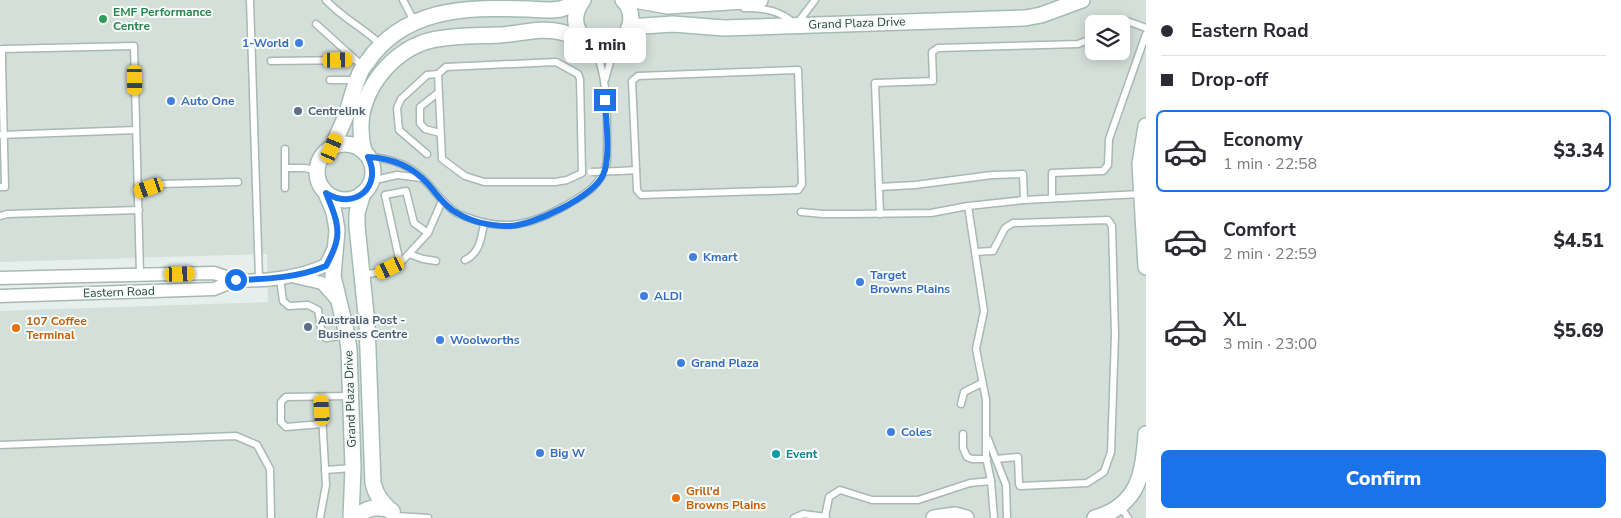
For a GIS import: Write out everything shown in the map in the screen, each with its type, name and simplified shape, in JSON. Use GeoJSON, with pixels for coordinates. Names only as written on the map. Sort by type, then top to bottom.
{"type":"FeatureCollection","features":[{"type":"Feature","properties":{"kind":"street"},"geometry":{"type":"LineString","coordinates":[[332,148],[346,116],[358,69],[381,45],[414,21],[442,12],[518,4],[552,10],[561,9],[582,0]]}},
{"type":"Feature","properties":{"kind":"street"},"geometry":{"type":"LineString","coordinates":[[582,0],[577,8],[576,26],[580,34],[589,42]]}},
{"type":"Feature","properties":{"kind":"street"},"geometry":{"type":"LineString","coordinates":[[623,0],[630,10],[631,19],[626,33]]}},
{"type":"Feature","properties":{"kind":"street"},"geometry":{"type":"LineString","coordinates":[[634,0],[668,6],[684,2],[760,0]]}},
{"type":"Feature","properties":{"kind":"street","name":"Grand Plaza Drive"},"geometry":{"type":"LineString","coordinates":[[589,42],[599,46],[608,46],[616,43],[626,33],[674,24],[724,28],[1025,18],[1041,15],[1082,0]]}},
{"type":"Feature","properties":{"kind":"street"},"geometry":{"type":"LineString","coordinates":[[366,154],[356,147],[340,145],[324,154],[319,162],[317,171],[318,179],[326,193],[340,200],[356,198],[363,193],[372,180],[373,172],[366,154],[361,124],[363,112],[379,76],[391,62],[409,49],[450,36],[502,35],[532,31],[561,32],[589,42]]}},
{"type":"Feature","properties":{"kind":"street"},"geometry":{"type":"LineString","coordinates":[[1146,126],[1140,164],[1146,268]]}},
{"type":"Feature","properties":{"kind":"street","name":"Grand Plaza Drive"},"geometry":{"type":"LineString","coordinates":[[326,193],[334,212],[338,230],[333,276],[347,335],[353,468],[353,518]]}},
{"type":"Feature","properties":{"kind":"street","name":"Grand Plaza Drive"},"geometry":{"type":"LineString","coordinates":[[363,193],[356,219],[367,324],[372,483],[378,499],[396,515]]}},
{"type":"Feature","properties":{"kind":"street","name":"Eastern Road"},"geometry":{"type":"LineString","coordinates":[[0,296],[214,289],[236,280],[286,277],[313,271],[326,266],[336,243]]}},
{"type":"Feature","properties":{"kind":"street","name":"Eastern Road"},"geometry":{"type":"LineString","coordinates":[[0,278],[214,273],[236,280]]}},
{"type":"Feature","properties":{"kind":"street","name":"Eastern Road"},"geometry":{"type":"LineString","coordinates":[[286,277],[322,283],[339,302]]}},
{"type":"Feature","properties":{"kind":"street"},"geometry":{"type":"LineString","coordinates":[[1095,518],[1124,512],[1143,466],[1146,434]]}},
{"type":"Feature","properties":{"kind":"street"},"geometry":{"type":"LineString","coordinates":[[353,518],[369,508],[385,508],[396,515]]}},
{"type":"Feature","properties":{"kind":"street"},"geometry":{"type":"LineString","coordinates":[[934,518],[955,515],[966,518]]}},
{"type":"Feature","properties":{"kind":"lane"},"geometry":{"type":"LineString","coordinates":[[250,0],[259,279]]}},
{"type":"Feature","properties":{"kind":"lane"},"geometry":{"type":"LineString","coordinates":[[326,0],[339,12],[373,36],[381,45]]}},
{"type":"Feature","properties":{"kind":"lane"},"geometry":{"type":"LineString","coordinates":[[403,0],[414,21]]}},
{"type":"Feature","properties":{"kind":"lane"},"geometry":{"type":"LineString","coordinates":[[719,2],[729,8],[764,8],[786,16],[796,25],[815,0]]}},
{"type":"Feature","properties":{"kind":"lane"},"geometry":{"type":"LineString","coordinates":[[1130,22],[1146,28]]}},
{"type":"Feature","properties":{"kind":"lane"},"geometry":{"type":"LineString","coordinates":[[316,24],[358,69]]}},
{"type":"Feature","properties":{"kind":"lane"},"geometry":{"type":"LineString","coordinates":[[604,83],[613,52],[626,33]]}},
{"type":"Feature","properties":{"kind":"lane"},"geometry":{"type":"LineString","coordinates":[[1052,198],[1052,173],[1103,171],[1108,165],[1109,139],[1146,34]]}},
{"type":"Feature","properties":{"kind":"lane"},"geometry":{"type":"LineString","coordinates":[[880,214],[875,83],[932,81],[932,52],[938,48],[1078,44],[1085,41]]}},
{"type":"Feature","properties":{"kind":"lane"},"geometry":{"type":"LineString","coordinates":[[366,154],[381,157],[414,170],[442,201],[456,213],[484,224],[510,226],[533,221],[559,210],[581,197],[599,181],[604,174],[607,162],[604,83],[596,51],[589,42]]}},
{"type":"Feature","properties":{"kind":"lane"},"geometry":{"type":"LineString","coordinates":[[0,187],[5,187],[2,135],[2,49],[134,46],[140,274]]}},
{"type":"Feature","properties":{"kind":"lane"},"geometry":{"type":"LineString","coordinates":[[271,60],[358,69]]}},
{"type":"Feature","properties":{"kind":"lane"},"geometry":{"type":"LineString","coordinates":[[427,154],[399,130],[397,108],[401,99],[427,75],[438,74],[446,67],[556,62],[578,74],[580,78],[582,173]]}},
{"type":"Feature","properties":{"kind":"lane"},"geometry":{"type":"LineString","coordinates":[[330,80],[358,69]]}},
{"type":"Feature","properties":{"kind":"lane"},"geometry":{"type":"LineString","coordinates":[[798,70],[802,184],[798,190],[641,195],[637,190],[636,170],[632,81],[638,76],[798,70]]}},
{"type":"Feature","properties":{"kind":"lane"},"geometry":{"type":"LineString","coordinates":[[438,74],[442,159],[465,176],[484,182],[555,182],[567,180],[582,173],[636,170]]}},
{"type":"Feature","properties":{"kind":"lane"},"geometry":{"type":"LineString","coordinates":[[439,92],[420,107],[420,123],[425,129],[440,133]]}},
{"type":"Feature","properties":{"kind":"lane"},"geometry":{"type":"LineString","coordinates":[[2,135],[136,130]]}},
{"type":"Feature","properties":{"kind":"lane"},"geometry":{"type":"LineString","coordinates":[[285,149],[285,188]]}},
{"type":"Feature","properties":{"kind":"lane"},"geometry":{"type":"LineString","coordinates":[[285,168],[304,168],[317,171]]}},
{"type":"Feature","properties":{"kind":"lane"},"geometry":{"type":"LineString","coordinates":[[879,187],[915,186],[992,175],[1023,174],[1024,200]]}},
{"type":"Feature","properties":{"kind":"lane"},"geometry":{"type":"LineString","coordinates":[[372,180],[397,175],[422,178]]}},
{"type":"Feature","properties":{"kind":"lane"},"geometry":{"type":"LineString","coordinates":[[138,192],[160,184],[238,182]]}},
{"type":"Feature","properties":{"kind":"lane"},"geometry":{"type":"LineString","coordinates":[[400,263],[385,195],[406,191],[414,223],[428,233]]}},
{"type":"Feature","properties":{"kind":"lane"},"geometry":{"type":"LineString","coordinates":[[801,212],[823,214],[931,213],[968,206],[1024,200],[1141,194]]}},
{"type":"Feature","properties":{"kind":"lane"},"geometry":{"type":"LineString","coordinates":[[362,275],[380,272],[400,263],[428,233],[442,201]]}},
{"type":"Feature","properties":{"kind":"lane"},"geometry":{"type":"LineString","coordinates":[[968,206],[984,311],[976,349],[986,400],[987,459],[994,518]]}},
{"type":"Feature","properties":{"kind":"lane"},"geometry":{"type":"LineString","coordinates":[[0,216],[7,214],[138,210]]}},
{"type":"Feature","properties":{"kind":"lane"},"geometry":{"type":"LineString","coordinates":[[975,252],[992,251],[1005,228],[1013,223],[1108,220],[1112,226],[1115,335],[1111,452],[1104,472],[1087,483],[1020,486],[1018,457],[996,459]]}},
{"type":"Feature","properties":{"kind":"lane"},"geometry":{"type":"LineString","coordinates":[[465,260],[471,257],[478,249],[484,224]]}},
{"type":"Feature","properties":{"kind":"lane"},"geometry":{"type":"LineString","coordinates":[[409,254],[436,261]]}},
{"type":"Feature","properties":{"kind":"lane"},"geometry":{"type":"LineString","coordinates":[[286,277],[283,301],[289,306],[308,305],[318,310],[322,335],[326,338],[347,335]]}},
{"type":"Feature","properties":{"kind":"lane"},"geometry":{"type":"LineString","coordinates":[[961,404],[964,392],[982,383]]}},
{"type":"Feature","properties":{"kind":"lane"},"geometry":{"type":"LineString","coordinates":[[322,424],[286,427],[281,422],[281,402],[286,397],[350,396]]}},
{"type":"Feature","properties":{"kind":"lane"},"geometry":{"type":"LineString","coordinates":[[320,518],[326,485],[321,397]]}},
{"type":"Feature","properties":{"kind":"lane"},"geometry":{"type":"LineString","coordinates":[[963,434],[963,448],[967,457],[987,459]]}},
{"type":"Feature","properties":{"kind":"lane"},"geometry":{"type":"LineString","coordinates":[[987,435],[1006,485],[1007,518]]}},
{"type":"Feature","properties":{"kind":"lane"},"geometry":{"type":"LineString","coordinates":[[0,445],[236,436],[257,445],[270,469],[271,518]]}},
{"type":"Feature","properties":{"kind":"lane"},"geometry":{"type":"LineString","coordinates":[[325,470],[353,468]]}},
{"type":"Feature","properties":{"kind":"lane"},"geometry":{"type":"LineString","coordinates":[[794,518],[803,514],[826,517],[829,497],[840,490],[872,500],[918,500],[970,483],[991,481]]}},
{"type":"Feature","properties":{"kind":"lane"},"geometry":{"type":"LineString","coordinates":[[396,515],[428,518]]}},
{"type":"Feature","properties":{"kind":"shaded area"},"geometry":{"type":"Polygon","coordinates":[[[0,0],[1146,0],[1146,518],[0,518],[0,311],[268,302],[267,254],[0,262],[0,0]]]}},
{"type":"Feature","properties":{"kind":"place","name":"EMF Performance Centre"},"geometry":{"type":"Point","coordinates":[103,19]}},
{"type":"Feature","properties":{"kind":"place","name":"1-World"},"geometry":{"type":"Point","coordinates":[299,43]}},
{"type":"Feature","properties":{"kind":"place","name":"Auto One"},"geometry":{"type":"Point","coordinates":[171,101]}},
{"type":"Feature","properties":{"kind":"place","name":"Centrelink"},"geometry":{"type":"Point","coordinates":[298,111]}},
{"type":"Feature","properties":{"kind":"place","name":"Kmart"},"geometry":{"type":"Point","coordinates":[693,257]}},
{"type":"Feature","properties":{"kind":"place","name":"Target Browns Plains"},"geometry":{"type":"Point","coordinates":[860,282]}},
{"type":"Feature","properties":{"kind":"place","name":"ALDI"},"geometry":{"type":"Point","coordinates":[644,296]}},
{"type":"Feature","properties":{"kind":"place","name":"Australia Post - Business Centre"},"geometry":{"type":"Point","coordinates":[308,327]}},
{"type":"Feature","properties":{"kind":"place","name":"107 Coffee Terminal"},"geometry":{"type":"Point","coordinates":[16,328]}},
{"type":"Feature","properties":{"kind":"place","name":"Woolworths"},"geometry":{"type":"Point","coordinates":[440,340]}},
{"type":"Feature","properties":{"kind":"place","name":"Grand Plaza"},"geometry":{"type":"Point","coordinates":[681,363]}},
{"type":"Feature","properties":{"kind":"place","name":"Coles"},"geometry":{"type":"Point","coordinates":[891,432]}},
{"type":"Feature","properties":{"kind":"place","name":"Big W"},"geometry":{"type":"Point","coordinates":[540,453]}},
{"type":"Feature","properties":{"kind":"place","name":"Event"},"geometry":{"type":"Point","coordinates":[776,454]}},
{"type":"Feature","properties":{"kind":"place","name":"Grill'd Browns Plains"},"geometry":{"type":"Point","coordinates":[676,498]}},
{"type":"Feature","properties":{"kind":"route"},"geometry":{"type":"LineString","coordinates":[[236,280],[280,278],[313,271],[326,266],[336,243],[338,230],[334,212],[326,193],[340,200],[356,198],[363,193],[372,180],[373,172],[368,157],[381,157],[414,170],[428,183],[442,201],[456,213],[484,224],[510,226],[521,224],[559,210],[594,187],[604,174],[607,162],[605,100]]}}]}
